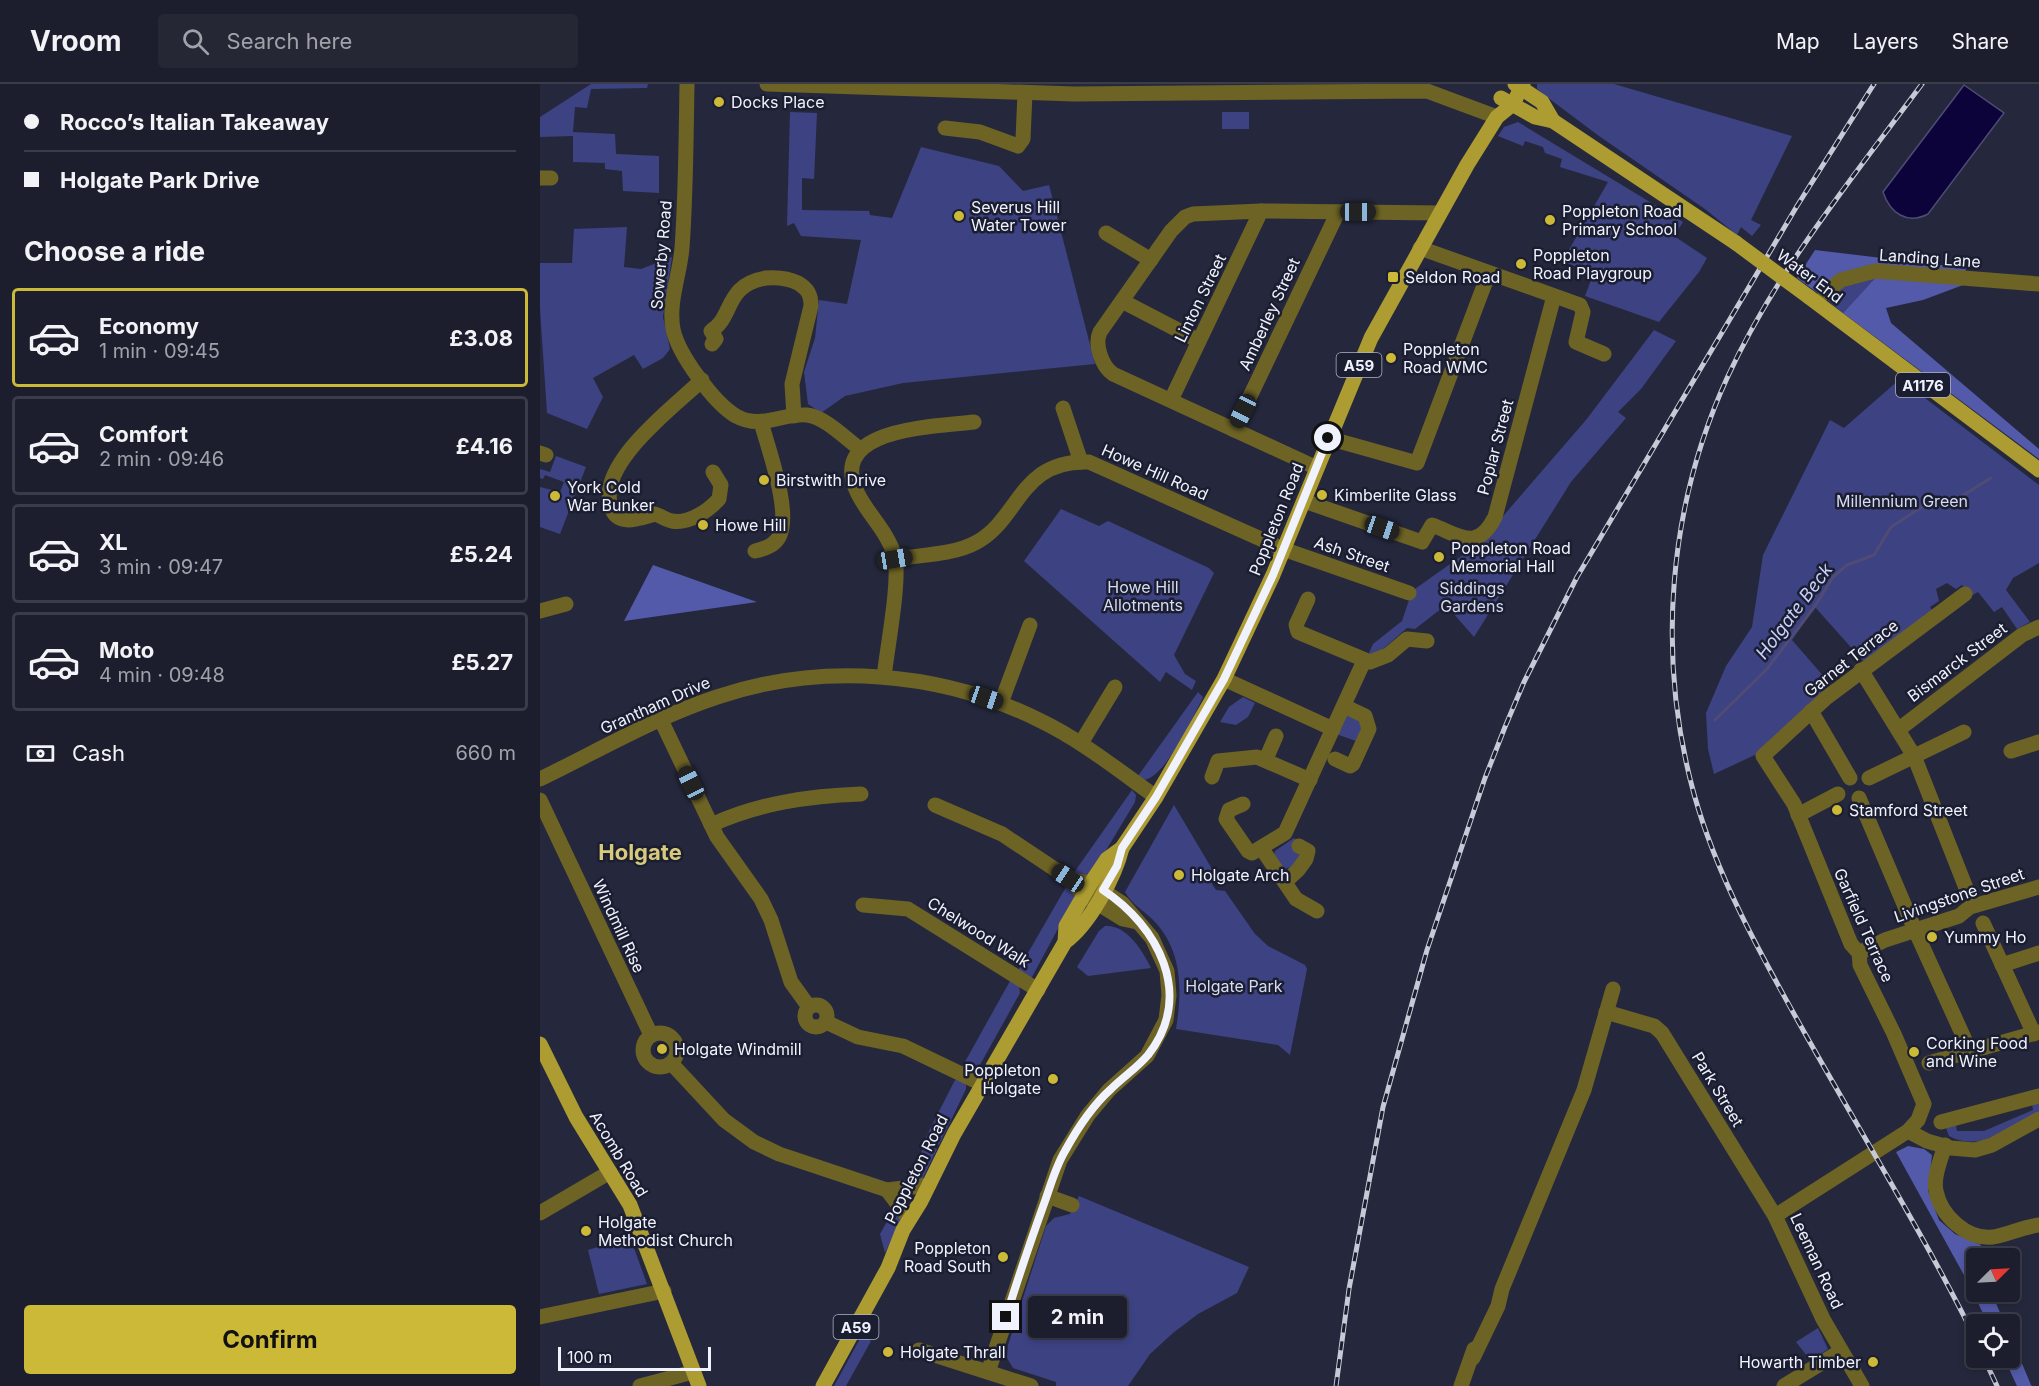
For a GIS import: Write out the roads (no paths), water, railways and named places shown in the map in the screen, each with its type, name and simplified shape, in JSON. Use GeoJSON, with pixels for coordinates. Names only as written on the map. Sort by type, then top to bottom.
{"type":"FeatureCollection","features":[{"type":"Feature","properties":{"kind":"main road","name":"A59"},"geometry":{"type":"LineString","coordinates":[[1497,117],[1513,90]]}},
{"type":"Feature","properties":{"kind":"main road","name":"Water End"},"geometry":{"type":"LineString","coordinates":[[1513,90],[1542,102],[1553,121],[1736,243],[2039,470]]}},
{"type":"Feature","properties":{"kind":"main road","name":"Poppleton Road"},"geometry":{"type":"LineString","coordinates":[[823,1386],[888,1269],[909,1219],[982,1084],[1065,942],[1079,932],[1094,893],[1117,866],[1122,848],[1156,797],[1224,679],[1304,501],[1371,338],[1467,165],[1497,117]]}},
{"type":"Feature","properties":{"kind":"main road","name":"Acomb Road"},"geometry":{"type":"LineString","coordinates":[[540,1044],[572,1108],[630,1205],[696,1379]]}},
{"type":"Feature","properties":{"kind":"street","name":"Sowerby Road"},"geometry":{"type":"LineString","coordinates":[[687,84],[684,214],[672,304],[673,329],[680,349],[702,380],[733,414],[761,422],[807,415],[817,419],[860,449]]}},
{"type":"Feature","properties":{"kind":"street"},"geometry":{"type":"LineString","coordinates":[[767,84],[1025,93],[1427,91],[1497,117]]}},
{"type":"Feature","properties":{"kind":"street"},"geometry":{"type":"LineString","coordinates":[[945,128],[980,132],[1013,151],[1023,139],[1025,93]]}},
{"type":"Feature","properties":{"kind":"street"},"geometry":{"type":"LineString","coordinates":[[1317,468],[1113,374],[1104,365],[1097,336],[1171,231],[1185,217],[1202,212],[1440,213]]}},
{"type":"Feature","properties":{"kind":"street","name":"Linton Street"},"geometry":{"type":"LineString","coordinates":[[1172,400],[1261,212]]}},
{"type":"Feature","properties":{"kind":"street","name":"Amberley Street"},"geometry":{"type":"LineString","coordinates":[[1234,430],[1338,212]]}},
{"type":"Feature","properties":{"kind":"street"},"geometry":{"type":"LineString","coordinates":[[1106,234],[1151,260]]}},
{"type":"Feature","properties":{"kind":"street"},"geometry":{"type":"LineString","coordinates":[[1420,248],[1580,305],[1583,312],[1576,342],[1604,354]]}},
{"type":"Feature","properties":{"kind":"street","name":"Landing Lane"},"geometry":{"type":"LineString","coordinates":[[1825,293],[1841,280],[1875,270],[2039,284]]}},
{"type":"Feature","properties":{"kind":"street"},"geometry":{"type":"LineString","coordinates":[[1328,438],[1417,463],[1488,274]]}},
{"type":"Feature","properties":{"kind":"street"},"geometry":{"type":"LineString","coordinates":[[712,344],[716,339],[711,331],[717,327],[733,298],[750,283],[784,278],[806,288],[811,298],[811,306],[793,377],[794,416]]}},
{"type":"Feature","properties":{"kind":"street","name":"Poplar Street"},"geometry":{"type":"LineString","coordinates":[[1304,501],[1424,541],[1432,525],[1476,539],[1493,521],[1554,296]]}},
{"type":"Feature","properties":{"kind":"street"},"geometry":{"type":"LineString","coordinates":[[1122,301],[1199,341]]}},
{"type":"Feature","properties":{"kind":"street"},"geometry":{"type":"LineString","coordinates":[[702,380],[626,453],[611,488],[610,506],[618,518],[624,520],[639,519],[655,514],[672,521],[685,521],[702,513],[719,499],[721,484],[713,471]]}},
{"type":"Feature","properties":{"kind":"street"},"geometry":{"type":"LineString","coordinates":[[1063,408],[1081,462]]}},
{"type":"Feature","properties":{"kind":"street"},"geometry":{"type":"LineString","coordinates":[[755,551],[772,545],[778,540],[782,528],[780,494],[761,422]]}},
{"type":"Feature","properties":{"kind":"street"},"geometry":{"type":"LineString","coordinates":[[884,676],[895,559],[888,541],[855,487],[854,464],[860,449],[883,435],[974,422]]}},
{"type":"Feature","properties":{"kind":"street","name":"Howe Hill Road"},"geometry":{"type":"LineString","coordinates":[[895,559],[976,543],[993,528],[1029,484],[1048,471],[1081,462],[1096,464],[1283,549]]}},
{"type":"Feature","properties":{"kind":"street","name":"Ash Street"},"geometry":{"type":"LineString","coordinates":[[1283,549],[1409,593]]}},
{"type":"Feature","properties":{"kind":"street","name":"Garnet Terrace"},"geometry":{"type":"LineString","coordinates":[[1763,756],[1811,711],[1861,670],[1965,594]]}},
{"type":"Feature","properties":{"kind":"street"},"geometry":{"type":"LineString","coordinates":[[1308,598],[1296,630],[1364,661],[1377,661],[1407,639],[1427,641]]}},
{"type":"Feature","properties":{"kind":"street"},"geometry":{"type":"LineString","coordinates":[[540,611],[566,604]]}},
{"type":"Feature","properties":{"kind":"street"},"geometry":{"type":"LineString","coordinates":[[1001,703],[1030,625]]}},
{"type":"Feature","properties":{"kind":"street","name":"Bismarck Street"},"geometry":{"type":"LineString","coordinates":[[1898,730],[2022,635],[2039,627]]}},
{"type":"Feature","properties":{"kind":"street"},"geometry":{"type":"LineString","coordinates":[[1244,804],[1229,810],[1226,819],[1248,851],[1257,851],[1287,830],[1364,661]]}},
{"type":"Feature","properties":{"kind":"street"},"geometry":{"type":"LineString","coordinates":[[1861,670],[1914,756],[1968,893]]}},
{"type":"Feature","properties":{"kind":"street","name":"Grantham Drive"},"geometry":{"type":"LineString","coordinates":[[540,779],[661,720],[718,696],[774,682],[830,677],[884,676],[946,687],[1001,703],[1081,743],[1156,797]]}},
{"type":"Feature","properties":{"kind":"street"},"geometry":{"type":"LineString","coordinates":[[1224,679],[1333,729]]}},
{"type":"Feature","properties":{"kind":"street"},"geometry":{"type":"LineString","coordinates":[[1081,743],[1115,687]]}},
{"type":"Feature","properties":{"kind":"street"},"geometry":{"type":"LineString","coordinates":[[1335,759],[1350,766],[1353,764],[1369,729],[1365,716],[1344,706]]}},
{"type":"Feature","properties":{"kind":"street"},"geometry":{"type":"LineString","coordinates":[[1811,711],[1850,778]]}},
{"type":"Feature","properties":{"kind":"street"},"geometry":{"type":"LineString","coordinates":[[661,720],[711,825],[761,899],[771,920],[791,982],[808,1007],[816,1004],[823,1006],[828,1015],[826,1022],[858,1037],[903,1046],[982,1084]]}},
{"type":"Feature","properties":{"kind":"street"},"geometry":{"type":"LineString","coordinates":[[1869,778],[1964,732]]}},
{"type":"Feature","properties":{"kind":"street"},"geometry":{"type":"LineString","coordinates":[[1266,759],[1276,736]]}},
{"type":"Feature","properties":{"kind":"street"},"geometry":{"type":"LineString","coordinates":[[2011,751],[2039,742]]}},
{"type":"Feature","properties":{"kind":"street","name":"Garfield Terrace"},"geometry":{"type":"LineString","coordinates":[[1763,756],[1798,814],[1851,944],[1859,953],[1860,964],[1922,1096],[1916,1121]]}},
{"type":"Feature","properties":{"kind":"street"},"geometry":{"type":"LineString","coordinates":[[1212,777],[1215,765],[1221,759],[1247,757],[1266,759],[1310,780]]}},
{"type":"Feature","properties":{"kind":"street"},"geometry":{"type":"LineString","coordinates":[[711,825],[764,805],[783,801],[861,794]]}},
{"type":"Feature","properties":{"kind":"street"},"geometry":{"type":"LineString","coordinates":[[1798,814],[1838,794]]}},
{"type":"Feature","properties":{"kind":"street"},"geometry":{"type":"LineString","coordinates":[[1859,798],[1970,1051]]}},
{"type":"Feature","properties":{"kind":"street","name":"Windmill Rise"},"geometry":{"type":"LineString","coordinates":[[540,800],[651,1035]]}},
{"type":"Feature","properties":{"kind":"street"},"geometry":{"type":"LineString","coordinates":[[935,805],[1002,834],[1071,880],[1094,893],[1128,907],[1137,922],[1152,938],[1165,965],[1169,995],[1166,1020],[1147,1056],[1109,1090],[1073,1137],[1060,1160],[988,1372]]}},
{"type":"Feature","properties":{"kind":"street"},"geometry":{"type":"LineString","coordinates":[[1285,882],[1306,859],[1308,851],[1299,846]]}},
{"type":"Feature","properties":{"kind":"street"},"geometry":{"type":"LineString","coordinates":[[1257,851],[1285,882],[1296,899],[1317,911]]}},
{"type":"Feature","properties":{"kind":"street","name":"Livingstone Street"},"geometry":{"type":"LineString","coordinates":[[1859,953],[1885,940],[1959,916],[1970,907],[2039,887]]}},
{"type":"Feature","properties":{"kind":"street","name":"Chelwood Walk"},"geometry":{"type":"LineString","coordinates":[[864,905],[908,909],[1038,990]]}},
{"type":"Feature","properties":{"kind":"street"},"geometry":{"type":"LineString","coordinates":[[1929,1062],[2036,1033],[1983,923]]}},
{"type":"Feature","properties":{"kind":"street"},"geometry":{"type":"LineString","coordinates":[[2002,965],[2039,953]]}},
{"type":"Feature","properties":{"kind":"street"},"geometry":{"type":"LineString","coordinates":[[1461,1386],[1498,1306],[1502,1289],[1577,1102],[1594,1039],[1613,989]]}},
{"type":"Feature","properties":{"kind":"street","name":"Park Street"},"geometry":{"type":"LineString","coordinates":[[1603,1019],[1654,1026],[1662,1033],[1775,1216]]}},
{"type":"Feature","properties":{"kind":"street"},"geometry":{"type":"LineString","coordinates":[[667,1034],[675,1042],[677,1053],[671,1063],[656,1067],[647,1062],[642,1047],[651,1035],[667,1034]]}},
{"type":"Feature","properties":{"kind":"street"},"geometry":{"type":"LineString","coordinates":[[671,1063],[724,1120],[754,1142],[779,1154],[887,1190],[929,1185]]}},
{"type":"Feature","properties":{"kind":"street"},"geometry":{"type":"LineString","coordinates":[[1941,1122],[2039,1096]]}},
{"type":"Feature","properties":{"kind":"street"},"geometry":{"type":"LineString","coordinates":[[1916,1121],[1927,1141],[1966,1150],[1984,1148],[2039,1119]]}},
{"type":"Feature","properties":{"kind":"street","name":"Leeman Road"},"geometry":{"type":"LineString","coordinates":[[1860,1385],[1775,1216],[1916,1121]]}},
{"type":"Feature","properties":{"kind":"street"},"geometry":{"type":"LineString","coordinates":[[1942,1144],[1936,1190],[1943,1210],[1956,1225],[1973,1234],[1993,1237],[2039,1225]]}},
{"type":"Feature","properties":{"kind":"street"},"geometry":{"type":"LineString","coordinates":[[540,1213],[610,1172]]}},
{"type":"Feature","properties":{"kind":"street"},"geometry":{"type":"LineString","coordinates":[[887,1190],[909,1219]]}},
{"type":"Feature","properties":{"kind":"street"},"geometry":{"type":"LineString","coordinates":[[1047,1196],[1072,1205]]}},
{"type":"Feature","properties":{"kind":"street"},"geometry":{"type":"LineString","coordinates":[[540,1317],[664,1291]]}},
{"type":"Feature","properties":{"kind":"street"},"geometry":{"type":"LineString","coordinates":[[919,1350],[1031,1386]]}},
{"type":"Feature","properties":{"kind":"street"},"geometry":{"type":"LineString","coordinates":[[1784,1386],[1841,1351]]}},
{"type":"Feature","properties":{"kind":"street"},"geometry":{"type":"LineString","coordinates":[[640,1386],[696,1379]]}},
{"type":"Feature","properties":{"kind":"waterway","name":"Holgate Beck"},"geometry":{"type":"LineString","coordinates":[[1715,720],[1767,669],[1815,606],[1833,577],[1847,565],[1874,555],[1891,527],[1925,505],[1962,496],[1991,478]]}},
{"type":"Feature","properties":{"kind":"railway"},"geometry":{"type":"LineString","coordinates":[[1336,1386],[1349,1289],[1383,1107],[1427,950],[1485,778],[1505,727],[1524,682],[1577,577],[1797,206],[1874,84]]}},
{"type":"Feature","properties":{"kind":"railway"},"geometry":{"type":"LineString","coordinates":[[1922,84],[1843,189],[1793,262],[1769,299],[1728,376],[1708,426],[1692,477],[1681,529],[1674,582],[1672,635],[1675,689],[1682,742],[1694,794],[1715,855],[1741,915],[1771,973],[1914,1223],[1966,1320]]}},
{"type":"Feature","properties":{"kind":"railway"},"geometry":{"type":"LineString","coordinates":[[1989,1368],[1997,1386]]}},
{"type":"Feature","properties":{"kind":"place","name":"Docks Place"},"geometry":{"type":"Point","coordinates":[719,102]}},
{"type":"Feature","properties":{"kind":"place","name":"Severus Hill Water Tower"},"geometry":{"type":"Point","coordinates":[959,216]}},
{"type":"Feature","properties":{"kind":"place","name":"Poppleton Road Primary School"},"geometry":{"type":"Point","coordinates":[1550,220]}},
{"type":"Feature","properties":{"kind":"place","name":"Poppleton Road Playgroup"},"geometry":{"type":"Point","coordinates":[1521,264]}},
{"type":"Feature","properties":{"kind":"place","name":"Seldon Road"},"geometry":{"type":"Point","coordinates":[1393,277]}},
{"type":"Feature","properties":{"kind":"place","name":"Poppleton Road WMC"},"geometry":{"type":"Point","coordinates":[1391,358]}},
{"type":"Feature","properties":{"kind":"place","name":"Birstwith Drive"},"geometry":{"type":"Point","coordinates":[764,480]}},
{"type":"Feature","properties":{"kind":"place","name":"Kimberlite Glass"},"geometry":{"type":"Point","coordinates":[1322,495]}},
{"type":"Feature","properties":{"kind":"place","name":"York Cold War Bunker"},"geometry":{"type":"Point","coordinates":[555,496]}},
{"type":"Feature","properties":{"kind":"place","name":"Howe Hill"},"geometry":{"type":"Point","coordinates":[703,525]}},
{"type":"Feature","properties":{"kind":"place","name":"Poppleton Road Memorial Hall"},"geometry":{"type":"Point","coordinates":[1439,557]}},
{"type":"Feature","properties":{"kind":"place","name":"Stamford Street"},"geometry":{"type":"Point","coordinates":[1837,810]}},
{"type":"Feature","properties":{"kind":"place","name":"Holgate Arch"},"geometry":{"type":"Point","coordinates":[1179,875]}},
{"type":"Feature","properties":{"kind":"place","name":"Yummy Ho"},"geometry":{"type":"Point","coordinates":[1932,937]}},
{"type":"Feature","properties":{"kind":"place","name":"Holgate Windmill"},"geometry":{"type":"Point","coordinates":[662,1049]}},
{"type":"Feature","properties":{"kind":"place","name":"Corking Food and Wine"},"geometry":{"type":"Point","coordinates":[1914,1052]}},
{"type":"Feature","properties":{"kind":"place","name":"Poppleton Holgate"},"geometry":{"type":"Point","coordinates":[1053,1079]}},
{"type":"Feature","properties":{"kind":"place","name":"Holgate Methodist Church"},"geometry":{"type":"Point","coordinates":[586,1231]}},
{"type":"Feature","properties":{"kind":"place","name":"Poppleton Road South"},"geometry":{"type":"Point","coordinates":[1003,1257]}},
{"type":"Feature","properties":{"kind":"place","name":"Holgate Thrall"},"geometry":{"type":"Point","coordinates":[888,1352]}},
{"type":"Feature","properties":{"kind":"place","name":"Howarth Timber"},"geometry":{"type":"Point","coordinates":[1873,1362]}},
{"type":"Feature","properties":{"kind":"district","name":"Holgate"},"geometry":{"type":"Point","coordinates":[640,852]}},
{"type":"Feature","properties":{"kind":"park label","name":"Millennium Green"},"geometry":{"type":"Point","coordinates":[1902,501]}},
{"type":"Feature","properties":{"kind":"park label","name":"Howe Hill Allotments"},"geometry":{"type":"Point","coordinates":[1143,596]}},
{"type":"Feature","properties":{"kind":"park label","name":"Siddings Gardens"},"geometry":{"type":"Point","coordinates":[1472,597]}},
{"type":"Feature","properties":{"kind":"park label","name":"Holgate Park"},"geometry":{"type":"Point","coordinates":[1234,986]}}]}
